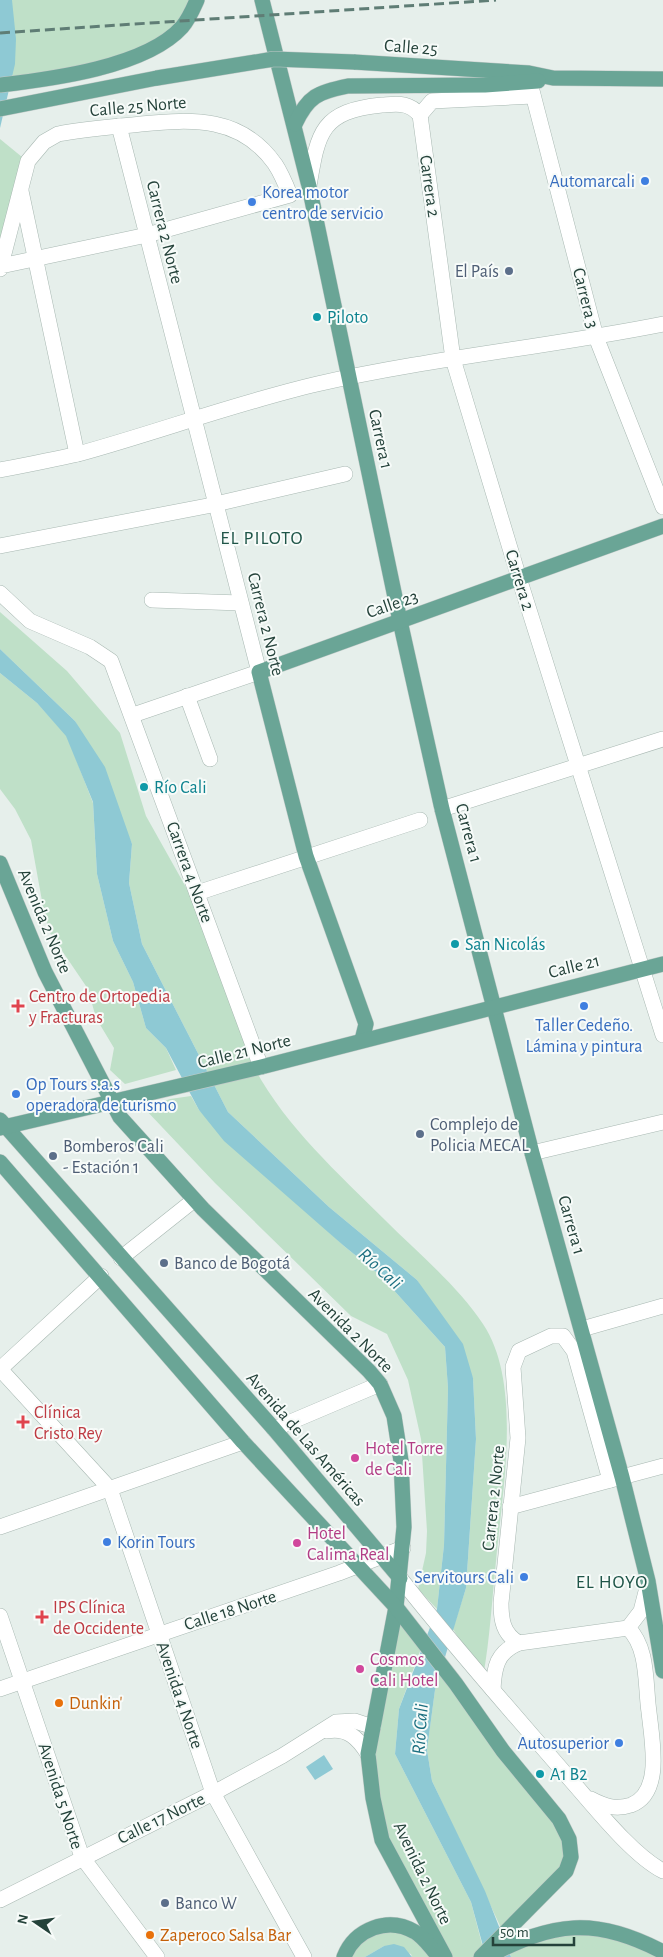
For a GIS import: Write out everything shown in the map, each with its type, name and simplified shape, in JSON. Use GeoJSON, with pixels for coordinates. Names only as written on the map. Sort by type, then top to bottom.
{"type":"FeatureCollection","features":[{"type":"Feature","properties":{"kind":"main road"},"geometry":{"type":"LineString","coordinates":[[0,86],[88,72],[121,61],[169,39],[184,26],[197,0]]}},
{"type":"Feature","properties":{"kind":"main road","name":"Carrera 1"},"geometry":{"type":"LineString","coordinates":[[262,0],[295,124],[309,186],[400,621],[442,809],[532,1153],[582,1329],[616,1478],[648,1581],[663,1670]]}},
{"type":"Feature","properties":{"kind":"main road","name":"Calle 25"},"geometry":{"type":"LineString","coordinates":[[157,78],[274,59],[354,62],[529,74],[553,78],[663,79]]}},
{"type":"Feature","properties":{"kind":"main road","name":"Calle 25 Norte"},"geometry":{"type":"LineString","coordinates":[[0,109],[22,107],[157,78]]}},
{"type":"Feature","properties":{"kind":"main road"},"geometry":{"type":"LineString","coordinates":[[295,124],[303,107],[314,96],[328,90],[348,86],[531,89],[553,78]]}},
{"type":"Feature","properties":{"kind":"main road","name":"Calle 23"},"geometry":{"type":"LineString","coordinates":[[259,672],[663,526]]}},
{"type":"Feature","properties":{"kind":"main road","name":"Carrera 2 Norte"},"geometry":{"type":"LineString","coordinates":[[259,672],[306,856],[366,1024]]}},
{"type":"Feature","properties":{"kind":"main road","name":"Avenida 2 Norte"},"geometry":{"type":"LineString","coordinates":[[0,866],[45,972],[120,1117],[194,1200],[380,1384],[394,1416],[400,1461],[403,1548],[396,1607],[368,1754],[373,1798],[382,1840],[445,1957]]}},
{"type":"Feature","properties":{"kind":"main road","name":"Calle 21"},"geometry":{"type":"LineString","coordinates":[[495,1006],[663,964]]}},
{"type":"Feature","properties":{"kind":"main road","name":"Calle 21 Norte"},"geometry":{"type":"LineString","coordinates":[[2,1125],[112,1103],[164,1089],[261,1068],[495,1006]]}},
{"type":"Feature","properties":{"kind":"main road"},"geometry":{"type":"LineString","coordinates":[[362,1040],[366,1024],[384,1034]]}},
{"type":"Feature","properties":{"kind":"main road","name":"Avenida de Las Américas"},"geometry":{"type":"LineString","coordinates":[[2,1125],[274,1429],[400,1578]]}},
{"type":"Feature","properties":{"kind":"main road"},"geometry":{"type":"LineString","coordinates":[[0,1162],[101,1276],[243,1442],[396,1607],[412,1630],[456,1684],[503,1751],[559,1819],[569,1839],[570,1857],[566,1871],[481,1957]]}},
{"type":"Feature","properties":{"kind":"main road"},"geometry":{"type":"LineString","coordinates":[[648,1581],[663,1600]]}},
{"type":"Feature","properties":{"kind":"main road"},"geometry":{"type":"LineString","coordinates":[[344,1957],[350,1946],[360,1935],[373,1928],[387,1925],[401,1926],[415,1932],[439,1957]]}},
{"type":"Feature","properties":{"kind":"main road"},"geometry":{"type":"LineString","coordinates":[[487,1957],[522,1939],[561,1929],[598,1928],[616,1932],[663,1952]]}},
{"type":"Feature","properties":{"kind":"street"},"geometry":{"type":"LineString","coordinates":[[309,186],[320,136],[329,123],[342,113],[358,108],[403,103],[412,106],[420,115],[432,101],[531,89]]}},
{"type":"Feature","properties":{"kind":"street","name":"Carrera 3"},"geometry":{"type":"LineString","coordinates":[[531,89],[596,337],[663,507]]}},
{"type":"Feature","properties":{"kind":"street","name":"Carrera 2"},"geometry":{"type":"LineString","coordinates":[[420,115],[453,359],[519,578],[663,1035]]}},
{"type":"Feature","properties":{"kind":"street","name":"Calle 25 Norte"},"geometry":{"type":"LineString","coordinates":[[20,187],[28,161],[44,142],[58,134],[184,120],[221,125],[251,141],[276,165],[290,195],[147,235]]}},
{"type":"Feature","properties":{"kind":"street","name":"Carrera 2 Norte"},"geometry":{"type":"LineString","coordinates":[[119,126],[259,672]]}},
{"type":"Feature","properties":{"kind":"street"},"geometry":{"type":"LineString","coordinates":[[20,187],[77,454]]}},
{"type":"Feature","properties":{"kind":"street"},"geometry":{"type":"LineString","coordinates":[[20,187],[0,268],[36,258],[147,235]]}},
{"type":"Feature","properties":{"kind":"street"},"geometry":{"type":"LineString","coordinates":[[0,470],[77,454],[194,418],[349,378],[663,324]]}},
{"type":"Feature","properties":{"kind":"street"},"geometry":{"type":"LineString","coordinates":[[0,546],[216,504],[345,474]]}},
{"type":"Feature","properties":{"kind":"street","name":"Carrera 4 Norte"},"geometry":{"type":"LineString","coordinates":[[0,593],[30,620],[90,646],[111,661],[133,715],[261,1068]]}},
{"type":"Feature","properties":{"kind":"street"},"geometry":{"type":"LineString","coordinates":[[152,600],[241,603]]}},
{"type":"Feature","properties":{"kind":"street","name":"Calle 23"},"geometry":{"type":"LineString","coordinates":[[133,715],[259,672]]}},
{"type":"Feature","properties":{"kind":"street"},"geometry":{"type":"LineString","coordinates":[[187,696],[210,759]]}},
{"type":"Feature","properties":{"kind":"street"},"geometry":{"type":"LineString","coordinates":[[442,809],[663,740]]}},
{"type":"Feature","properties":{"kind":"street"},"geometry":{"type":"LineString","coordinates":[[197,893],[420,820]]}},
{"type":"Feature","properties":{"kind":"street"},"geometry":{"type":"LineString","coordinates":[[532,1153],[663,1122]]}},
{"type":"Feature","properties":{"kind":"street"},"geometry":{"type":"LineString","coordinates":[[121,1258],[194,1200]]}},
{"type":"Feature","properties":{"kind":"street"},"geometry":{"type":"LineString","coordinates":[[0,1369],[101,1276]]}},
{"type":"Feature","properties":{"kind":"street"},"geometry":{"type":"LineString","coordinates":[[582,1329],[663,1306]]}},
{"type":"Feature","properties":{"kind":"street","name":"Carrera 1"},"geometry":{"type":"LineString","coordinates":[[519,1351],[551,1336],[563,1336],[574,1351],[616,1478]]}},
{"type":"Feature","properties":{"kind":"street","name":"Carrera 2 Norte"},"geometry":{"type":"LineString","coordinates":[[519,1351],[513,1366],[518,1438],[501,1616],[506,1632],[519,1643]]}},
{"type":"Feature","properties":{"kind":"street","name":"Avenida 4 Norte"},"geometry":{"type":"LineString","coordinates":[[0,1369],[110,1488],[213,1793],[304,1956]]}},
{"type":"Feature","properties":{"kind":"street"},"geometry":{"type":"LineString","coordinates":[[274,1429],[380,1384]]}},
{"type":"Feature","properties":{"kind":"street"},"geometry":{"type":"LineString","coordinates":[[0,1527],[243,1442]]}},
{"type":"Feature","properties":{"kind":"street"},"geometry":{"type":"LineString","coordinates":[[510,1507],[663,1466]]}},
{"type":"Feature","properties":{"kind":"street","name":"Calle 18 Norte"},"geometry":{"type":"LineString","coordinates":[[0,1689],[403,1548]]}},
{"type":"Feature","properties":{"kind":"street","name":"Avenida de Las Américas"},"geometry":{"type":"LineString","coordinates":[[400,1578],[493,1690],[585,1796],[644,1859],[663,1870]]}},
{"type":"Feature","properties":{"kind":"street"},"geometry":{"type":"LineString","coordinates":[[493,1690],[495,1666],[498,1658],[510,1647],[519,1643],[628,1628],[641,1611],[648,1581]]}},
{"type":"Feature","properties":{"kind":"street","name":"Avenida 5 Norte"},"geometry":{"type":"LineString","coordinates":[[0,1616],[82,1857],[157,1957]]}},
{"type":"Feature","properties":{"kind":"street"},"geometry":{"type":"LineString","coordinates":[[585,1796],[612,1808],[628,1806],[645,1798],[653,1782],[654,1761],[641,1648],[628,1628]]}},
{"type":"Feature","properties":{"kind":"street","name":"Calle 17 Norte"},"geometry":{"type":"LineString","coordinates":[[0,1900],[82,1857],[213,1793],[282,1756],[336,1722],[355,1721],[373,1727]]}},
{"type":"Feature","properties":{"kind":"street"},"geometry":{"type":"LineString","coordinates":[[320,1732],[335,1729],[349,1733],[359,1740],[368,1754]]}},
{"type":"Feature","properties":{"kind":"green space"},"geometry":{"type":"Polygon","coordinates":[[[12,0],[197,0],[190,15],[145,51],[12,81],[12,0]]]}},
{"type":"Feature","properties":{"kind":"green space"},"geometry":{"type":"Polygon","coordinates":[[[0,139],[22,157],[0,243],[0,139]]]}},
{"type":"Feature","properties":{"kind":"green space"},"geometry":{"type":"Polygon","coordinates":[[[0,612],[67,671],[120,733],[146,816],[192,898],[255,1069],[282,1111],[314,1149],[461,1296],[483,1324],[495,1349],[503,1377],[507,1439],[491,1619],[483,1677],[453,1629],[466,1588],[476,1439],[473,1378],[417,1280],[329,1207],[228,1112],[142,944],[129,883],[132,844],[75,721],[0,649],[0,612]]]}},
{"type":"Feature","properties":{"kind":"green space"},"geometry":{"type":"Polygon","coordinates":[[[0,673],[37,703],[67,736],[93,803],[97,874],[113,941],[133,982],[146,1028],[166,1048],[176,1070],[125,1084],[110,1070],[114,1048],[96,1018],[88,989],[50,933],[44,912],[31,840],[15,809],[0,789],[0,673]]]}},
{"type":"Feature","properties":{"kind":"green space"},"geometry":{"type":"Polygon","coordinates":[[[191,1096],[199,1110],[344,1246],[381,1276],[445,1347],[448,1388],[444,1545],[437,1609],[418,1589],[426,1553],[427,1531],[421,1439],[408,1380],[387,1334],[351,1316],[215,1183],[144,1108],[170,1099],[191,1096]]]}},
{"type":"Feature","properties":{"kind":"green space"},"geometry":{"type":"Polygon","coordinates":[[[396,1607],[423,1643],[399,1709],[395,1754],[471,1902],[484,1952],[479,1957],[445,1957],[382,1840],[373,1727],[396,1607]]]}},
{"type":"Feature","properties":{"kind":"green space"},"geometry":{"type":"Polygon","coordinates":[[[442,1665],[559,1819],[571,1857],[502,1930],[432,1781],[427,1750],[435,1690],[442,1665]]]}},
{"type":"Feature","properties":{"kind":"green space"},"geometry":{"type":"Polygon","coordinates":[[[392,1925],[439,1957],[412,1957],[411,1954],[384,1946],[365,1957],[344,1957],[347,1950],[392,1925]]]}},
{"type":"Feature","properties":{"kind":"green space"},"geometry":{"type":"Polygon","coordinates":[[[579,1927],[663,1957],[511,1957],[508,1947],[579,1927]]]}},
{"type":"Feature","properties":{"kind":"water"},"geometry":{"type":"Polygon","coordinates":[[[0,0],[12,0],[16,39],[15,64],[0,128],[0,0]]]}},
{"type":"Feature","properties":{"kind":"water"},"geometry":{"type":"Polygon","coordinates":[[[0,649],[75,721],[105,767],[132,844],[129,883],[142,944],[228,1112],[329,1207],[417,1280],[463,1344],[473,1378],[476,1439],[466,1588],[435,1690],[427,1750],[432,1781],[485,1891],[511,1957],[486,1957],[471,1902],[395,1754],[399,1709],[437,1609],[444,1545],[448,1388],[445,1347],[381,1276],[224,1141],[199,1110],[166,1048],[146,1028],[133,982],[113,941],[97,874],[93,802],[66,736],[37,703],[0,673],[0,649]]]}},
{"type":"Feature","properties":{"kind":"water"},"geometry":{"type":"Polygon","coordinates":[[[324,1755],[333,1769],[315,1780],[306,1767],[324,1755]]]}},
{"type":"Feature","properties":{"kind":"water"},"geometry":{"type":"Polygon","coordinates":[[[394,1944],[404,1947],[412,1957],[365,1957],[384,1946],[394,1944]]]}},
{"type":"Feature","properties":{"kind":"railway"},"geometry":{"type":"LineString","coordinates":[[0,33],[496,0]]}},
{"type":"Feature","properties":{"kind":"place","name":"Automarcali"},"geometry":{"type":"Point","coordinates":[645,181]}},
{"type":"Feature","properties":{"kind":"place","name":"Korea motor centro de servicio"},"geometry":{"type":"Point","coordinates":[252,202]}},
{"type":"Feature","properties":{"kind":"place","name":"El País"},"geometry":{"type":"Point","coordinates":[509,271]}},
{"type":"Feature","properties":{"kind":"place","name":"Piloto"},"geometry":{"type":"Point","coordinates":[317,317]}},
{"type":"Feature","properties":{"kind":"place","name":"Río Cali"},"geometry":{"type":"Point","coordinates":[144,787]}},
{"type":"Feature","properties":{"kind":"place","name":"San Nicolás"},"geometry":{"type":"Point","coordinates":[455,944]}},
{"type":"Feature","properties":{"kind":"place","name":"Centro de Ortopedia y Fracturas"},"geometry":{"type":"Point","coordinates":[18,1006]}},
{"type":"Feature","properties":{"kind":"place","name":"Taller Cedeño. Lámina y pintura"},"geometry":{"type":"Point","coordinates":[584,1006]}},
{"type":"Feature","properties":{"kind":"place","name":"Op Tours s.a.s operadora de turismo"},"geometry":{"type":"Point","coordinates":[16,1094]}},
{"type":"Feature","properties":{"kind":"place","name":"Complejo de Policia MECAL"},"geometry":{"type":"Point","coordinates":[420,1134]}},
{"type":"Feature","properties":{"kind":"place","name":"Bomberos Cali - Estación 1"},"geometry":{"type":"Point","coordinates":[53,1156]}},
{"type":"Feature","properties":{"kind":"place","name":"Banco de Bogotá"},"geometry":{"type":"Point","coordinates":[164,1263]}},
{"type":"Feature","properties":{"kind":"place","name":"Clínica Cristo Rey"},"geometry":{"type":"Point","coordinates":[23,1422]}},
{"type":"Feature","properties":{"kind":"place","name":"Hotel Torre de Cali"},"geometry":{"type":"Point","coordinates":[355,1458]}},
{"type":"Feature","properties":{"kind":"place","name":"Korin Tours"},"geometry":{"type":"Point","coordinates":[107,1542]}},
{"type":"Feature","properties":{"kind":"place","name":"Hotel Calima Real"},"geometry":{"type":"Point","coordinates":[297,1543]}},
{"type":"Feature","properties":{"kind":"place","name":"Servitours Cali"},"geometry":{"type":"Point","coordinates":[524,1577]}},
{"type":"Feature","properties":{"kind":"place","name":"IPS Clínica de Occidente"},"geometry":{"type":"Point","coordinates":[42,1617]}},
{"type":"Feature","properties":{"kind":"place","name":"Cosmos Cali Hotel"},"geometry":{"type":"Point","coordinates":[360,1669]}},
{"type":"Feature","properties":{"kind":"place","name":"Dunkin'"},"geometry":{"type":"Point","coordinates":[59,1703]}},
{"type":"Feature","properties":{"kind":"place","name":"Autosuperior"},"geometry":{"type":"Point","coordinates":[619,1743]}},
{"type":"Feature","properties":{"kind":"place","name":"A1 B2"},"geometry":{"type":"Point","coordinates":[540,1774]}},
{"type":"Feature","properties":{"kind":"place","name":"Banco W"},"geometry":{"type":"Point","coordinates":[165,1903]}},
{"type":"Feature","properties":{"kind":"place","name":"Zaperoco Salsa Bar"},"geometry":{"type":"Point","coordinates":[150,1935]}},
{"type":"Feature","properties":{"kind":"district","name":"EL PILOTO"},"geometry":{"type":"Point","coordinates":[262,537]}},
{"type":"Feature","properties":{"kind":"district","name":"EL HOYO"},"geometry":{"type":"Point","coordinates":[612,1581]}}]}
